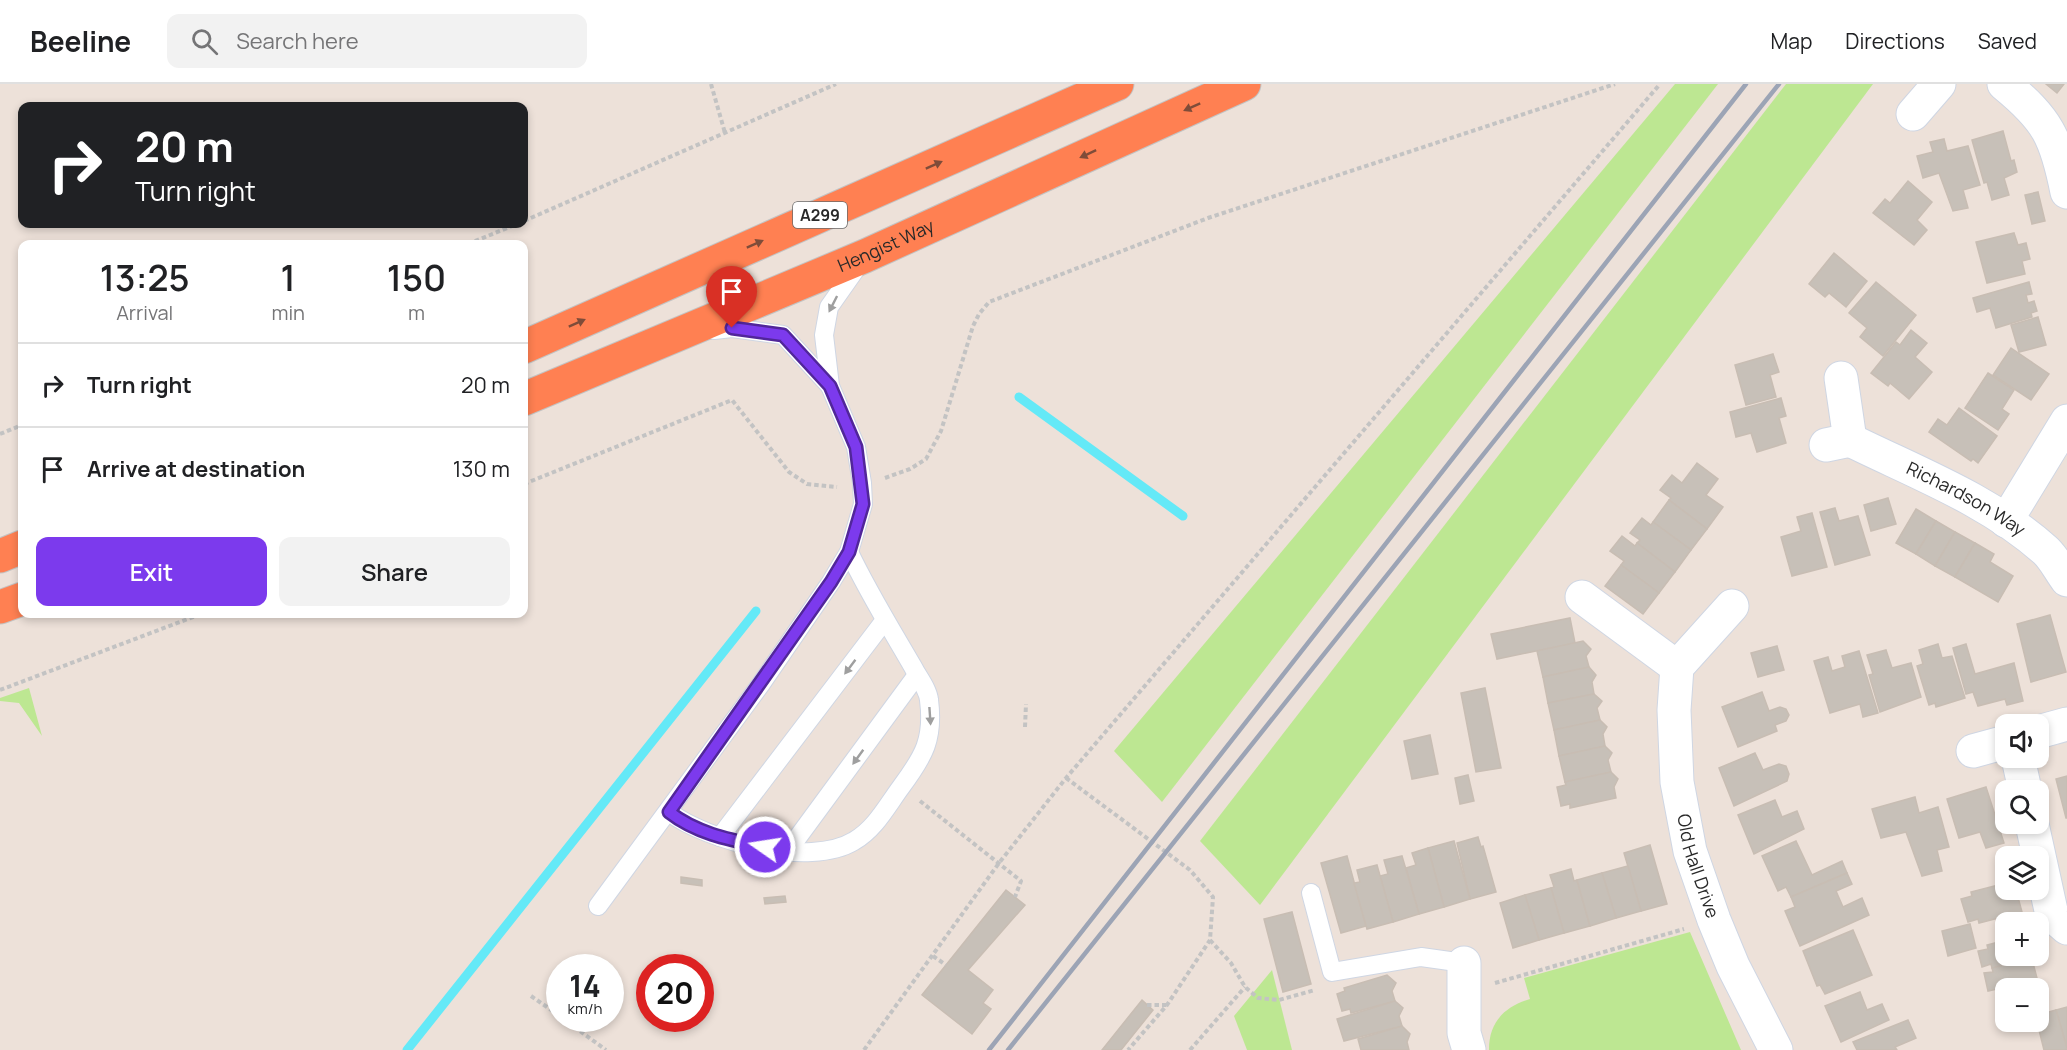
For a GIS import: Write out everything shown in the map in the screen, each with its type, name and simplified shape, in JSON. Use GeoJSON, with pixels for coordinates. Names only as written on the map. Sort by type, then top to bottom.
{"type":"FeatureCollection","features":[{"type":"Feature","properties":{"kind":"highway","name":"A299"},"geometry":{"type":"LineString","coordinates":[[528,344],[1117,84]]}},
{"type":"Feature","properties":{"kind":"highway","name":"Hengist Way"},"geometry":{"type":"LineString","coordinates":[[528,397],[865,256],[1244,84]]}},
{"type":"Feature","properties":{"kind":"highway"},"geometry":{"type":"LineString","coordinates":[[0,555],[18,548]]}},
{"type":"Feature","properties":{"kind":"highway"},"geometry":{"type":"LineString","coordinates":[[0,607],[18,600]]}},
{"type":"Feature","properties":{"kind":"street"},"geometry":{"type":"LineString","coordinates":[[1913,114],[1940,84]]}},
{"type":"Feature","properties":{"kind":"street"},"geometry":{"type":"LineString","coordinates":[[2004,84],[2033,108],[2049,131],[2060,158],[2067,192]]}},
{"type":"Feature","properties":{"kind":"street","name":"Richardson Way"},"geometry":{"type":"LineString","coordinates":[[1841,378],[1838,443],[1960,492],[2006,521],[2047,552],[2067,580]]}},
{"type":"Feature","properties":{"kind":"street"},"geometry":{"type":"LineString","coordinates":[[2006,521],[2067,421]]}},
{"type":"Feature","properties":{"kind":"street"},"geometry":{"type":"LineString","coordinates":[[1582,597],[1677,667],[1732,606]]}},
{"type":"Feature","properties":{"kind":"street","name":"Old Hall Drive"},"geometry":{"type":"LineString","coordinates":[[1677,667],[1674,710],[1677,782],[1690,851],[1733,966],[1776,1050]]}},
{"type":"Feature","properties":{"kind":"street"},"geometry":{"type":"LineString","coordinates":[[2049,729],[2067,724]]}},
{"type":"Feature","properties":{"kind":"street"},"geometry":{"type":"LineString","coordinates":[[1972,751],[1995,745]]}},
{"type":"Feature","properties":{"kind":"street"},"geometry":{"type":"LineString","coordinates":[[2034,834],[2052,915],[2067,928]]}},
{"type":"Feature","properties":{"kind":"street"},"geometry":{"type":"LineString","coordinates":[[1464,978],[1464,1033],[1469,1050]]}},
{"type":"Feature","properties":{"kind":"lane"},"geometry":{"type":"LineString","coordinates":[[598,906],[669,812],[831,582],[849,552],[863,504],[862,483],[856,447],[830,386],[824,335],[829,307],[865,256]]}},
{"type":"Feature","properties":{"kind":"lane"},"geometry":{"type":"LineString","coordinates":[[669,338],[732,328],[783,335],[830,386]]}},
{"type":"Feature","properties":{"kind":"lane"},"geometry":{"type":"LineString","coordinates":[[669,812],[684,824],[720,837],[787,852],[812,854],[838,849],[855,841],[874,825],[922,760],[931,730],[929,696],[849,552]]}},
{"type":"Feature","properties":{"kind":"lane"},"geometry":{"type":"LineString","coordinates":[[720,837],[885,620]]}},
{"type":"Feature","properties":{"kind":"lane"},"geometry":{"type":"LineString","coordinates":[[787,852],[917,675]]}},
{"type":"Feature","properties":{"kind":"lane"},"geometry":{"type":"LineString","coordinates":[[1311,893],[1332,972],[1421,957],[1464,978]]}},
{"type":"Feature","properties":{"kind":"path"},"geometry":{"type":"LineString","coordinates":[[711,84],[725,133]]}},
{"type":"Feature","properties":{"kind":"path"},"geometry":{"type":"LineString","coordinates":[[528,219],[836,84]]}},
{"type":"Feature","properties":{"kind":"path"},"geometry":{"type":"LineString","coordinates":[[889,477],[926,459],[942,431],[974,326],[979,314],[989,302],[1208,218],[1615,84]]}},
{"type":"Feature","properties":{"kind":"path"},"geometry":{"type":"LineString","coordinates":[[864,1050],[999,863],[1066,778],[1660,84]]}},
{"type":"Feature","properties":{"kind":"path"},"geometry":{"type":"LineString","coordinates":[[478,240],[507,228]]}},
{"type":"Feature","properties":{"kind":"path"},"geometry":{"type":"LineString","coordinates":[[528,482],[732,400],[789,472],[807,484],[841,487]]}},
{"type":"Feature","properties":{"kind":"path"},"geometry":{"type":"LineString","coordinates":[[0,434],[18,427]]}},
{"type":"Feature","properties":{"kind":"path"},"geometry":{"type":"LineString","coordinates":[[0,690],[190,618]]}},
{"type":"Feature","properties":{"kind":"path"},"geometry":{"type":"LineString","coordinates":[[1025,727],[1026,704]]}},
{"type":"Feature","properties":{"kind":"path"},"geometry":{"type":"LineString","coordinates":[[1066,778],[1190,870],[1213,897],[1210,940],[1167,1005],[1128,1050]]}},
{"type":"Feature","properties":{"kind":"path"},"geometry":{"type":"LineString","coordinates":[[919,800],[1021,881],[1015,897]]}},
{"type":"Feature","properties":{"kind":"path"},"geometry":{"type":"LineString","coordinates":[[1464,978],[1714,920]]}},
{"type":"Feature","properties":{"kind":"path"},"geometry":{"type":"LineString","coordinates":[[1210,940],[1231,963],[1245,987],[1257,998],[1279,1000],[1316,990],[1332,972]]}},
{"type":"Feature","properties":{"kind":"path"},"geometry":{"type":"LineString","coordinates":[[933,956],[946,965]]}},
{"type":"Feature","properties":{"kind":"path"},"geometry":{"type":"LineString","coordinates":[[1190,1050],[1245,987]]}},
{"type":"Feature","properties":{"kind":"path"},"geometry":{"type":"LineString","coordinates":[[531,996],[546,1006]]}},
{"type":"Feature","properties":{"kind":"path"},"geometry":{"type":"LineString","coordinates":[[1147,1005],[1167,1005]]}},
{"type":"Feature","properties":{"kind":"path"},"geometry":{"type":"LineString","coordinates":[[581,1032],[606,1050]]}},
{"type":"Feature","properties":{"kind":"green space"},"geometry":{"type":"Polygon","coordinates":[[[1675,84],[1718,84],[1162,802],[1114,751],[1675,84]]]}},
{"type":"Feature","properties":{"kind":"green space"},"geometry":{"type":"Polygon","coordinates":[[[1786,84],[1873,84],[1260,905],[1200,841],[1786,84]]]}},
{"type":"Feature","properties":{"kind":"green space"},"geometry":{"type":"Polygon","coordinates":[[[29,688],[42,736],[19,703],[0,701],[0,698],[29,688]]]}},
{"type":"Feature","properties":{"kind":"green space"},"geometry":{"type":"Polygon","coordinates":[[[1690,932],[1741,1050],[1489,1050],[1495,1023],[1513,1006],[1530,999],[1524,978],[1690,932]]]}},
{"type":"Feature","properties":{"kind":"green space"},"geometry":{"type":"Polygon","coordinates":[[[1272,970],[1292,1050],[1247,1050],[1234,1016],[1272,970]]]}},
{"type":"Feature","properties":{"kind":"building"},"geometry":{"type":"Polygon","coordinates":[[[2046,84],[2064,84],[2057,93],[2046,84]]]}},
{"type":"Feature","properties":{"kind":"building"},"geometry":{"type":"Polygon","coordinates":[[[2003,131],[2011,161],[2014,160],[2017,172],[2004,178],[2009,195],[1992,200],[1987,182],[1984,183],[1972,140],[2003,131]]]}},
{"type":"Feature","properties":{"kind":"building"},"geometry":{"type":"Polygon","coordinates":[[[1944,139],[1947,151],[1968,146],[1980,185],[1963,190],[1968,208],[1953,211],[1939,173],[1923,178],[1917,156],[1933,152],[1930,142],[1944,139]]]}},
{"type":"Feature","properties":{"kind":"building"},"geometry":{"type":"Polygon","coordinates":[[[1908,181],[1932,202],[1917,220],[1927,230],[1914,245],[1873,213],[1885,199],[1890,203],[1908,181]]]}},
{"type":"Feature","properties":{"kind":"building"},"geometry":{"type":"Polygon","coordinates":[[[2038,192],[2045,221],[2032,224],[2025,195],[2038,192]]]}},
{"type":"Feature","properties":{"kind":"building"},"geometry":{"type":"Polygon","coordinates":[[[2014,233],[2018,245],[2026,243],[2030,259],[2022,261],[2025,274],[1987,283],[1976,242],[2014,233]]]}},
{"type":"Feature","properties":{"kind":"building"},"geometry":{"type":"Polygon","coordinates":[[[1834,253],[1867,281],[1846,307],[1829,293],[1825,297],[1809,284],[1834,253]]]}},
{"type":"Feature","properties":{"kind":"building"},"geometry":{"type":"Polygon","coordinates":[[[1876,282],[1916,315],[1883,356],[1860,337],[1867,328],[1849,313],[1876,282]]]}},
{"type":"Feature","properties":{"kind":"building"},"geometry":{"type":"Polygon","coordinates":[[[2029,282],[2032,294],[2026,295],[2028,303],[2034,301],[2037,311],[2031,313],[2032,317],[1996,328],[1990,308],[1977,312],[1973,298],[2029,282]]]}},
{"type":"Feature","properties":{"kind":"building"},"geometry":{"type":"Polygon","coordinates":[[[2038,317],[2046,345],[2019,352],[2011,325],[2038,317]]]}},
{"type":"Feature","properties":{"kind":"building"},"geometry":{"type":"Polygon","coordinates":[[[1911,330],[1927,343],[1915,357],[1932,372],[1909,399],[1890,383],[1888,386],[1871,373],[1896,342],[1900,345],[1911,330]]]}},
{"type":"Feature","properties":{"kind":"building"},"geometry":{"type":"Polygon","coordinates":[[[2011,348],[2049,374],[2031,400],[1993,375],[2011,348]]]}},
{"type":"Feature","properties":{"kind":"building"},"geometry":{"type":"Polygon","coordinates":[[[1773,354],[1779,372],[1770,375],[1776,397],[1746,405],[1735,365],[1773,354]]]}},
{"type":"Feature","properties":{"kind":"building"},"geometry":{"type":"Polygon","coordinates":[[[1988,373],[2014,390],[2002,409],[2009,414],[1998,430],[1965,408],[1988,373]]]}},
{"type":"Feature","properties":{"kind":"building"},"geometry":{"type":"Polygon","coordinates":[[[1781,398],[1786,416],[1779,418],[1786,443],[1757,452],[1751,433],[1736,437],[1730,412],[1781,398]]]}},
{"type":"Feature","properties":{"kind":"building"},"geometry":{"type":"Polygon","coordinates":[[[1959,408],[1997,436],[1978,463],[1973,459],[1971,461],[1929,432],[1938,419],[1947,425],[1959,408]]]}},
{"type":"Feature","properties":{"kind":"building"},"geometry":{"type":"Polygon","coordinates":[[[1697,463],[1718,479],[1706,495],[1723,507],[1707,529],[1669,500],[1671,498],[1660,490],[1672,475],[1682,483],[1697,463]]]}},
{"type":"Feature","properties":{"kind":"building"},"geometry":{"type":"Polygon","coordinates":[[[1888,498],[1896,524],[1871,531],[1864,505],[1888,498]]]}},
{"type":"Feature","properties":{"kind":"building"},"geometry":{"type":"Polygon","coordinates":[[[1669,500],[1707,529],[1691,550],[1653,522],[1669,500]]]}},
{"type":"Feature","properties":{"kind":"building"},"geometry":{"type":"Polygon","coordinates":[[[1835,508],[1839,521],[1858,516],[1870,555],[1835,565],[1820,512],[1835,508]]]}},
{"type":"Feature","properties":{"kind":"building"},"geometry":{"type":"Polygon","coordinates":[[[1916,509],[1936,521],[1916,554],[1896,543],[1916,509]]]}},
{"type":"Feature","properties":{"kind":"building"},"geometry":{"type":"Polygon","coordinates":[[[1812,513],[1827,567],[1792,576],[1781,537],[1801,531],[1797,517],[1812,513]]]}},
{"type":"Feature","properties":{"kind":"building"},"geometry":{"type":"Polygon","coordinates":[[[1642,518],[1651,525],[1653,522],[1691,550],[1675,572],[1637,543],[1640,540],[1630,533],[1642,518]]]}},
{"type":"Feature","properties":{"kind":"building"},"geometry":{"type":"Polygon","coordinates":[[[1936,521],[1955,532],[1935,566],[1916,554],[1936,521]]]}},
{"type":"Feature","properties":{"kind":"building"},"geometry":{"type":"Polygon","coordinates":[[[1955,532],[1975,543],[1955,577],[1935,566],[1955,532]]]}},
{"type":"Feature","properties":{"kind":"building"},"geometry":{"type":"Polygon","coordinates":[[[1622,536],[1635,546],[1637,543],[1675,572],[1659,593],[1621,565],[1624,561],[1610,551],[1622,536]]]}},
{"type":"Feature","properties":{"kind":"building"},"geometry":{"type":"Polygon","coordinates":[[[1975,543],[1994,554],[1990,562],[2013,576],[1998,602],[1955,577],[1975,543]]]}},
{"type":"Feature","properties":{"kind":"building"},"geometry":{"type":"Polygon","coordinates":[[[1621,565],[1659,593],[1643,614],[1605,586],[1621,565]]]}},
{"type":"Feature","properties":{"kind":"building"},"geometry":{"type":"Polygon","coordinates":[[[2050,615],[2066,672],[2031,682],[2017,624],[2050,615]]]}},
{"type":"Feature","properties":{"kind":"building"},"geometry":{"type":"Polygon","coordinates":[[[1570,618],[1575,643],[1497,659],[1491,634],[1570,618]]]}},
{"type":"Feature","properties":{"kind":"building"},"geometry":{"type":"Polygon","coordinates":[[[1583,641],[1591,649],[1586,656],[1589,667],[1543,677],[1537,651],[1583,641]]]}},
{"type":"Feature","properties":{"kind":"building"},"geometry":{"type":"Polygon","coordinates":[[[1938,644],[1942,658],[1952,656],[1965,698],[1936,707],[1935,703],[1929,705],[1917,666],[1923,664],[1919,650],[1938,644]]]}},
{"type":"Feature","properties":{"kind":"building"},"geometry":{"type":"Polygon","coordinates":[[[1966,644],[1975,674],[2014,663],[2023,701],[2007,705],[2005,699],[1978,706],[1973,692],[1966,694],[1953,648],[1966,644]]]}},
{"type":"Feature","properties":{"kind":"building"},"geometry":{"type":"Polygon","coordinates":[[[1777,646],[1784,670],[1758,677],[1751,653],[1777,646]]]}},
{"type":"Feature","properties":{"kind":"building"},"geometry":{"type":"Polygon","coordinates":[[[1886,650],[1892,668],[1911,663],[1921,697],[1880,712],[1869,675],[1873,674],[1867,655],[1886,650]]]}},
{"type":"Feature","properties":{"kind":"building"},"geometry":{"type":"Polygon","coordinates":[[[1859,651],[1878,713],[1863,717],[1860,704],[1830,713],[1814,661],[1828,657],[1832,671],[1845,667],[1842,656],[1859,651]]]}},
{"type":"Feature","properties":{"kind":"building"},"geometry":{"type":"Polygon","coordinates":[[[1589,667],[1596,675],[1592,682],[1594,694],[1548,703],[1543,677],[1589,667]]]}},
{"type":"Feature","properties":{"kind":"building"},"geometry":{"type":"Polygon","coordinates":[[[1485,688],[1501,768],[1476,772],[1461,693],[1485,688]]]}},
{"type":"Feature","properties":{"kind":"building"},"geometry":{"type":"Polygon","coordinates":[[[1762,692],[1769,711],[1780,707],[1786,709],[1789,715],[1786,721],[1775,725],[1777,731],[1738,747],[1722,707],[1762,692]]]}},
{"type":"Feature","properties":{"kind":"building"},"geometry":{"type":"Polygon","coordinates":[[[1594,694],[1602,701],[1597,708],[1600,720],[1554,730],[1548,703],[1594,694]]]}},
{"type":"Feature","properties":{"kind":"building"},"geometry":{"type":"Polygon","coordinates":[[[1600,720],[1607,727],[1603,734],[1605,746],[1559,756],[1554,730],[1600,720]]]}},
{"type":"Feature","properties":{"kind":"building"},"geometry":{"type":"Polygon","coordinates":[[[1430,735],[1438,774],[1412,779],[1404,741],[1430,735]]]}},
{"type":"Feature","properties":{"kind":"building"},"geometry":{"type":"Polygon","coordinates":[[[1605,746],[1612,753],[1608,760],[1611,772],[1565,782],[1559,756],[1605,746]]]}},
{"type":"Feature","properties":{"kind":"building"},"geometry":{"type":"Polygon","coordinates":[[[1755,753],[1763,770],[1779,764],[1786,766],[1789,774],[1787,781],[1734,806],[1719,768],[1755,753]]]}},
{"type":"Feature","properties":{"kind":"building"},"geometry":{"type":"Polygon","coordinates":[[[1611,772],[1618,779],[1614,787],[1616,798],[1570,808],[1570,804],[1561,806],[1557,787],[1566,785],[1565,782],[1611,772]]]}},
{"type":"Feature","properties":{"kind":"building"},"geometry":{"type":"Polygon","coordinates":[[[1468,775],[1474,801],[1460,804],[1455,778],[1468,775]]]}},
{"type":"Feature","properties":{"kind":"building"},"geometry":{"type":"Polygon","coordinates":[[[2067,776],[2067,818],[2066,818],[2056,779],[2067,776]]]}},
{"type":"Feature","properties":{"kind":"building"},"geometry":{"type":"Polygon","coordinates":[[[1986,787],[1995,815],[1995,834],[2001,834],[2004,843],[1986,848],[1980,832],[1959,838],[1947,799],[1986,787]]]}},
{"type":"Feature","properties":{"kind":"building"},"geometry":{"type":"Polygon","coordinates":[[[1915,797],[1919,813],[1938,807],[1949,847],[1937,850],[1942,871],[1922,876],[1906,832],[1881,838],[1872,809],[1915,797]]]}},
{"type":"Feature","properties":{"kind":"building"},"geometry":{"type":"Polygon","coordinates":[[[1775,800],[1782,817],[1797,811],[1804,829],[1754,854],[1738,815],[1775,800]]]}},
{"type":"Feature","properties":{"kind":"building"},"geometry":{"type":"Polygon","coordinates":[[[1478,837],[1481,847],[1483,846],[1496,892],[1470,899],[1457,843],[1478,837]]]}},
{"type":"Feature","properties":{"kind":"building"},"geometry":{"type":"Polygon","coordinates":[[[1454,841],[1470,899],[1444,907],[1428,848],[1454,841]]]}},
{"type":"Feature","properties":{"kind":"building"},"geometry":{"type":"Polygon","coordinates":[[[1796,841],[1812,875],[1842,861],[1847,873],[1791,897],[1786,887],[1778,891],[1762,856],[1796,841]]]}},
{"type":"Feature","properties":{"kind":"building"},"geometry":{"type":"Polygon","coordinates":[[[1650,845],[1667,904],[1641,911],[1624,853],[1650,845]]]}},
{"type":"Feature","properties":{"kind":"building"},"geometry":{"type":"Polygon","coordinates":[[[1428,848],[1444,907],[1419,914],[1406,868],[1416,865],[1412,853],[1428,848]]]}},
{"type":"Feature","properties":{"kind":"building"},"geometry":{"type":"Polygon","coordinates":[[[1347,856],[1366,926],[1341,933],[1321,863],[1347,856]]]}},
{"type":"Feature","properties":{"kind":"building"},"geometry":{"type":"Polygon","coordinates":[[[1402,856],[1419,914],[1393,922],[1380,876],[1388,874],[1384,860],[1402,856]]]}},
{"type":"Feature","properties":{"kind":"building"},"geometry":{"type":"Polygon","coordinates":[[[1377,865],[1393,922],[1367,929],[1354,883],[1360,882],[1357,870],[1377,865]]]}},
{"type":"Feature","properties":{"kind":"building"},"geometry":{"type":"Polygon","coordinates":[[[1628,866],[1641,911],[1616,918],[1602,873],[1628,866]]]}},
{"type":"Feature","properties":{"kind":"building"},"geometry":{"type":"Polygon","coordinates":[[[1571,869],[1574,881],[1577,880],[1590,926],[1564,933],[1551,888],[1554,887],[1550,875],[1571,869]]]}},
{"type":"Feature","properties":{"kind":"building"},"geometry":{"type":"Polygon","coordinates":[[[1602,873],[1616,918],[1590,926],[1577,880],[1602,873]]]}},
{"type":"Feature","properties":{"kind":"building"},"geometry":{"type":"Polygon","coordinates":[[[1847,873],[1852,884],[1836,891],[1843,907],[1862,898],[1869,915],[1800,946],[1785,911],[1795,907],[1791,897],[1847,873]]]}},
{"type":"Feature","properties":{"kind":"building"},"geometry":{"type":"Polygon","coordinates":[[[681,877],[702,880],[702,886],[681,883],[681,877]]]}},
{"type":"Feature","properties":{"kind":"building"},"geometry":{"type":"Polygon","coordinates":[[[1995,886],[1995,900],[2019,900],[2022,912],[1995,912],[1995,919],[1979,923],[1978,919],[1968,922],[1961,899],[1972,896],[1971,892],[1995,886]]]}},
{"type":"Feature","properties":{"kind":"building"},"geometry":{"type":"Polygon","coordinates":[[[1551,888],[1564,933],[1539,940],[1525,895],[1551,888]]]}},
{"type":"Feature","properties":{"kind":"building"},"geometry":{"type":"Polygon","coordinates":[[[1006,890],[1025,905],[968,970],[993,990],[983,1003],[991,1009],[972,1034],[922,995],[1006,890]]]}},
{"type":"Feature","properties":{"kind":"building"},"geometry":{"type":"Polygon","coordinates":[[[1525,895],[1539,940],[1513,948],[1500,903],[1525,895]]]}},
{"type":"Feature","properties":{"kind":"building"},"geometry":{"type":"Polygon","coordinates":[[[785,896],[786,902],[765,904],[764,898],[785,896]]]}},
{"type":"Feature","properties":{"kind":"building"},"geometry":{"type":"Polygon","coordinates":[[[1292,912],[1311,984],[1283,992],[1264,919],[1292,912]]]}},
{"type":"Feature","properties":{"kind":"building"},"geometry":{"type":"Polygon","coordinates":[[[1970,924],[1976,948],[1948,956],[1942,931],[1970,924]]]}},
{"type":"Feature","properties":{"kind":"building"},"geometry":{"type":"Polygon","coordinates":[[[1853,930],[1872,975],[1825,994],[1820,985],[1817,986],[1803,951],[1853,930]]]}},
{"type":"Feature","properties":{"kind":"building"},"geometry":{"type":"Polygon","coordinates":[[[1995,943],[1995,966],[2001,966],[1992,968],[1991,964],[1982,967],[1978,951],[1988,949],[1987,945],[1995,943]]]}},
{"type":"Feature","properties":{"kind":"building"},"geometry":{"type":"Polygon","coordinates":[[[2034,966],[2037,978],[1995,978],[1995,989],[1988,991],[1984,973],[1993,972],[1992,968],[2034,966]]]}},
{"type":"Feature","properties":{"kind":"building"},"geometry":{"type":"Polygon","coordinates":[[[1387,975],[1396,983],[1392,991],[1395,1001],[1351,1013],[1350,1009],[1342,1011],[1337,994],[1345,991],[1344,988],[1387,975]]]}},
{"type":"Feature","properties":{"kind":"building"},"geometry":{"type":"Polygon","coordinates":[[[1860,992],[1867,1010],[1882,1004],[1889,1020],[1841,1042],[1825,1006],[1860,992]]]}},
{"type":"Feature","properties":{"kind":"building"},"geometry":{"type":"Polygon","coordinates":[[[1142,1000],[1153,1010],[1121,1050],[1102,1050],[1142,1000]]]}},
{"type":"Feature","properties":{"kind":"building"},"geometry":{"type":"Polygon","coordinates":[[[1395,1001],[1403,1008],[1399,1016],[1402,1026],[1344,1041],[1337,1019],[1395,1001]]]}},
{"type":"Feature","properties":{"kind":"building"},"geometry":{"type":"Polygon","coordinates":[[[2067,1007],[2067,1048],[2056,1010],[2067,1007]]]}},
{"type":"Feature","properties":{"kind":"building"},"geometry":{"type":"Polygon","coordinates":[[[2056,1010],[2066,1050],[2044,1050],[2040,1032],[2049,1032],[2049,1012],[2056,1010]]]}},
{"type":"Feature","properties":{"kind":"building"},"geometry":{"type":"Polygon","coordinates":[[[1908,1020],[1916,1038],[1895,1047],[1897,1050],[1857,1050],[1853,1042],[1908,1020]]]}},
{"type":"Feature","properties":{"kind":"building"},"geometry":{"type":"Polygon","coordinates":[[[1402,1026],[1410,1034],[1407,1042],[1409,1050],[1361,1050],[1358,1039],[1402,1026]]]}},
{"type":"Feature","properties":{"kind":"waterway"},"geometry":{"type":"LineString","coordinates":[[1019,397],[1183,516]]}},
{"type":"Feature","properties":{"kind":"waterway"},"geometry":{"type":"LineString","coordinates":[[407,1050],[756,611]]}},
{"type":"Feature","properties":{"kind":"railway"},"geometry":{"type":"LineString","coordinates":[[989,1050],[1746,84]]}},
{"type":"Feature","properties":{"kind":"railway"},"geometry":{"type":"LineString","coordinates":[[1008,1050],[1779,84]]}},
{"type":"Feature","properties":{"kind":"route"},"geometry":{"type":"LineString","coordinates":[[732,328],[783,335],[830,386],[856,447],[862,483],[863,504],[849,552],[761,684],[669,812],[684,824],[720,837],[765,847]]}}]}
